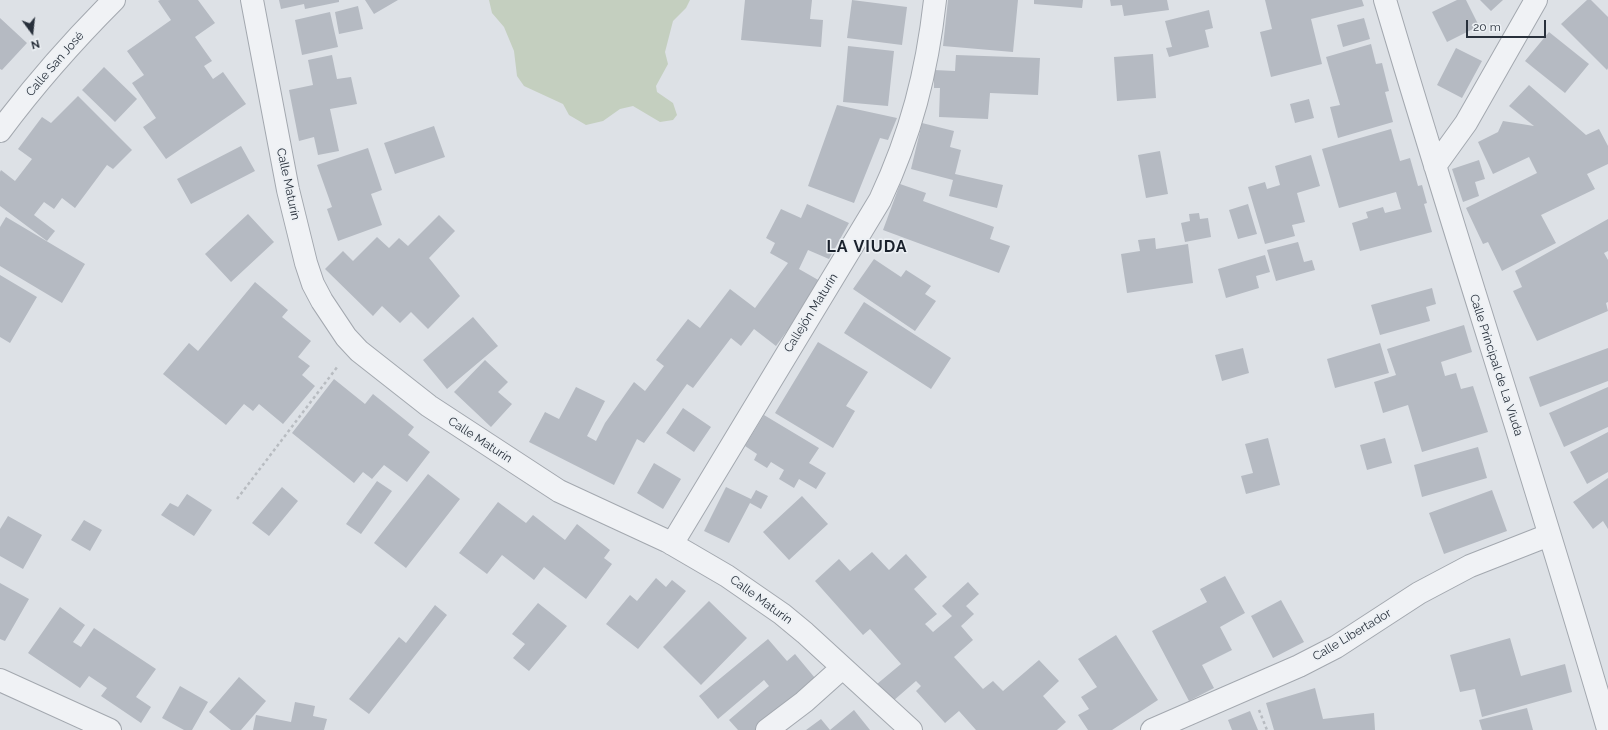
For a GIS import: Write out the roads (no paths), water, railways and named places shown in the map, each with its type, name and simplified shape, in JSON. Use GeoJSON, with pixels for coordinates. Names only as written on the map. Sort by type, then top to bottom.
{"type":"FeatureCollection","features":[{"type":"Feature","properties":{"kind":"street","name":"Calle San José"},"geometry":{"type":"LineString","coordinates":[[0,131],[20,104],[71,43],[114,0]]}},
{"type":"Feature","properties":{"kind":"street","name":"Calle Maturín"},"geometry":{"type":"LineString","coordinates":[[252,0],[288,190],[306,263],[313,284],[322,300],[346,337],[354,346],[429,406],[559,491],[705,561],[782,614],[890,709],[911,730]]}},
{"type":"Feature","properties":{"kind":"street","name":"Callejón Maturín"},"geometry":{"type":"LineString","coordinates":[[672,544],[880,200],[901,151],[913,117],[927,60],[935,0]]}},
{"type":"Feature","properties":{"kind":"street","name":"Calle Principal de La Viuda"},"geometry":{"type":"LineString","coordinates":[[1385,0],[1434,166],[1608,729]]}},
{"type":"Feature","properties":{"kind":"street"},"geometry":{"type":"LineString","coordinates":[[1434,166],[1466,123],[1493,78],[1536,0]]}},
{"type":"Feature","properties":{"kind":"street","name":"Calle Libertador"},"geometry":{"type":"LineString","coordinates":[[1152,730],[1299,666],[1336,647],[1419,593],[1464,570],[1549,535]]}},
{"type":"Feature","properties":{"kind":"street"},"geometry":{"type":"LineString","coordinates":[[768,730],[804,702],[842,668]]}},
{"type":"Feature","properties":{"kind":"street"},"geometry":{"type":"LineString","coordinates":[[0,680],[110,730]]}},
{"type":"Feature","properties":{"kind":"district","name":"LA VIUDA"},"geometry":{"type":"Point","coordinates":[867,247]}}]}
